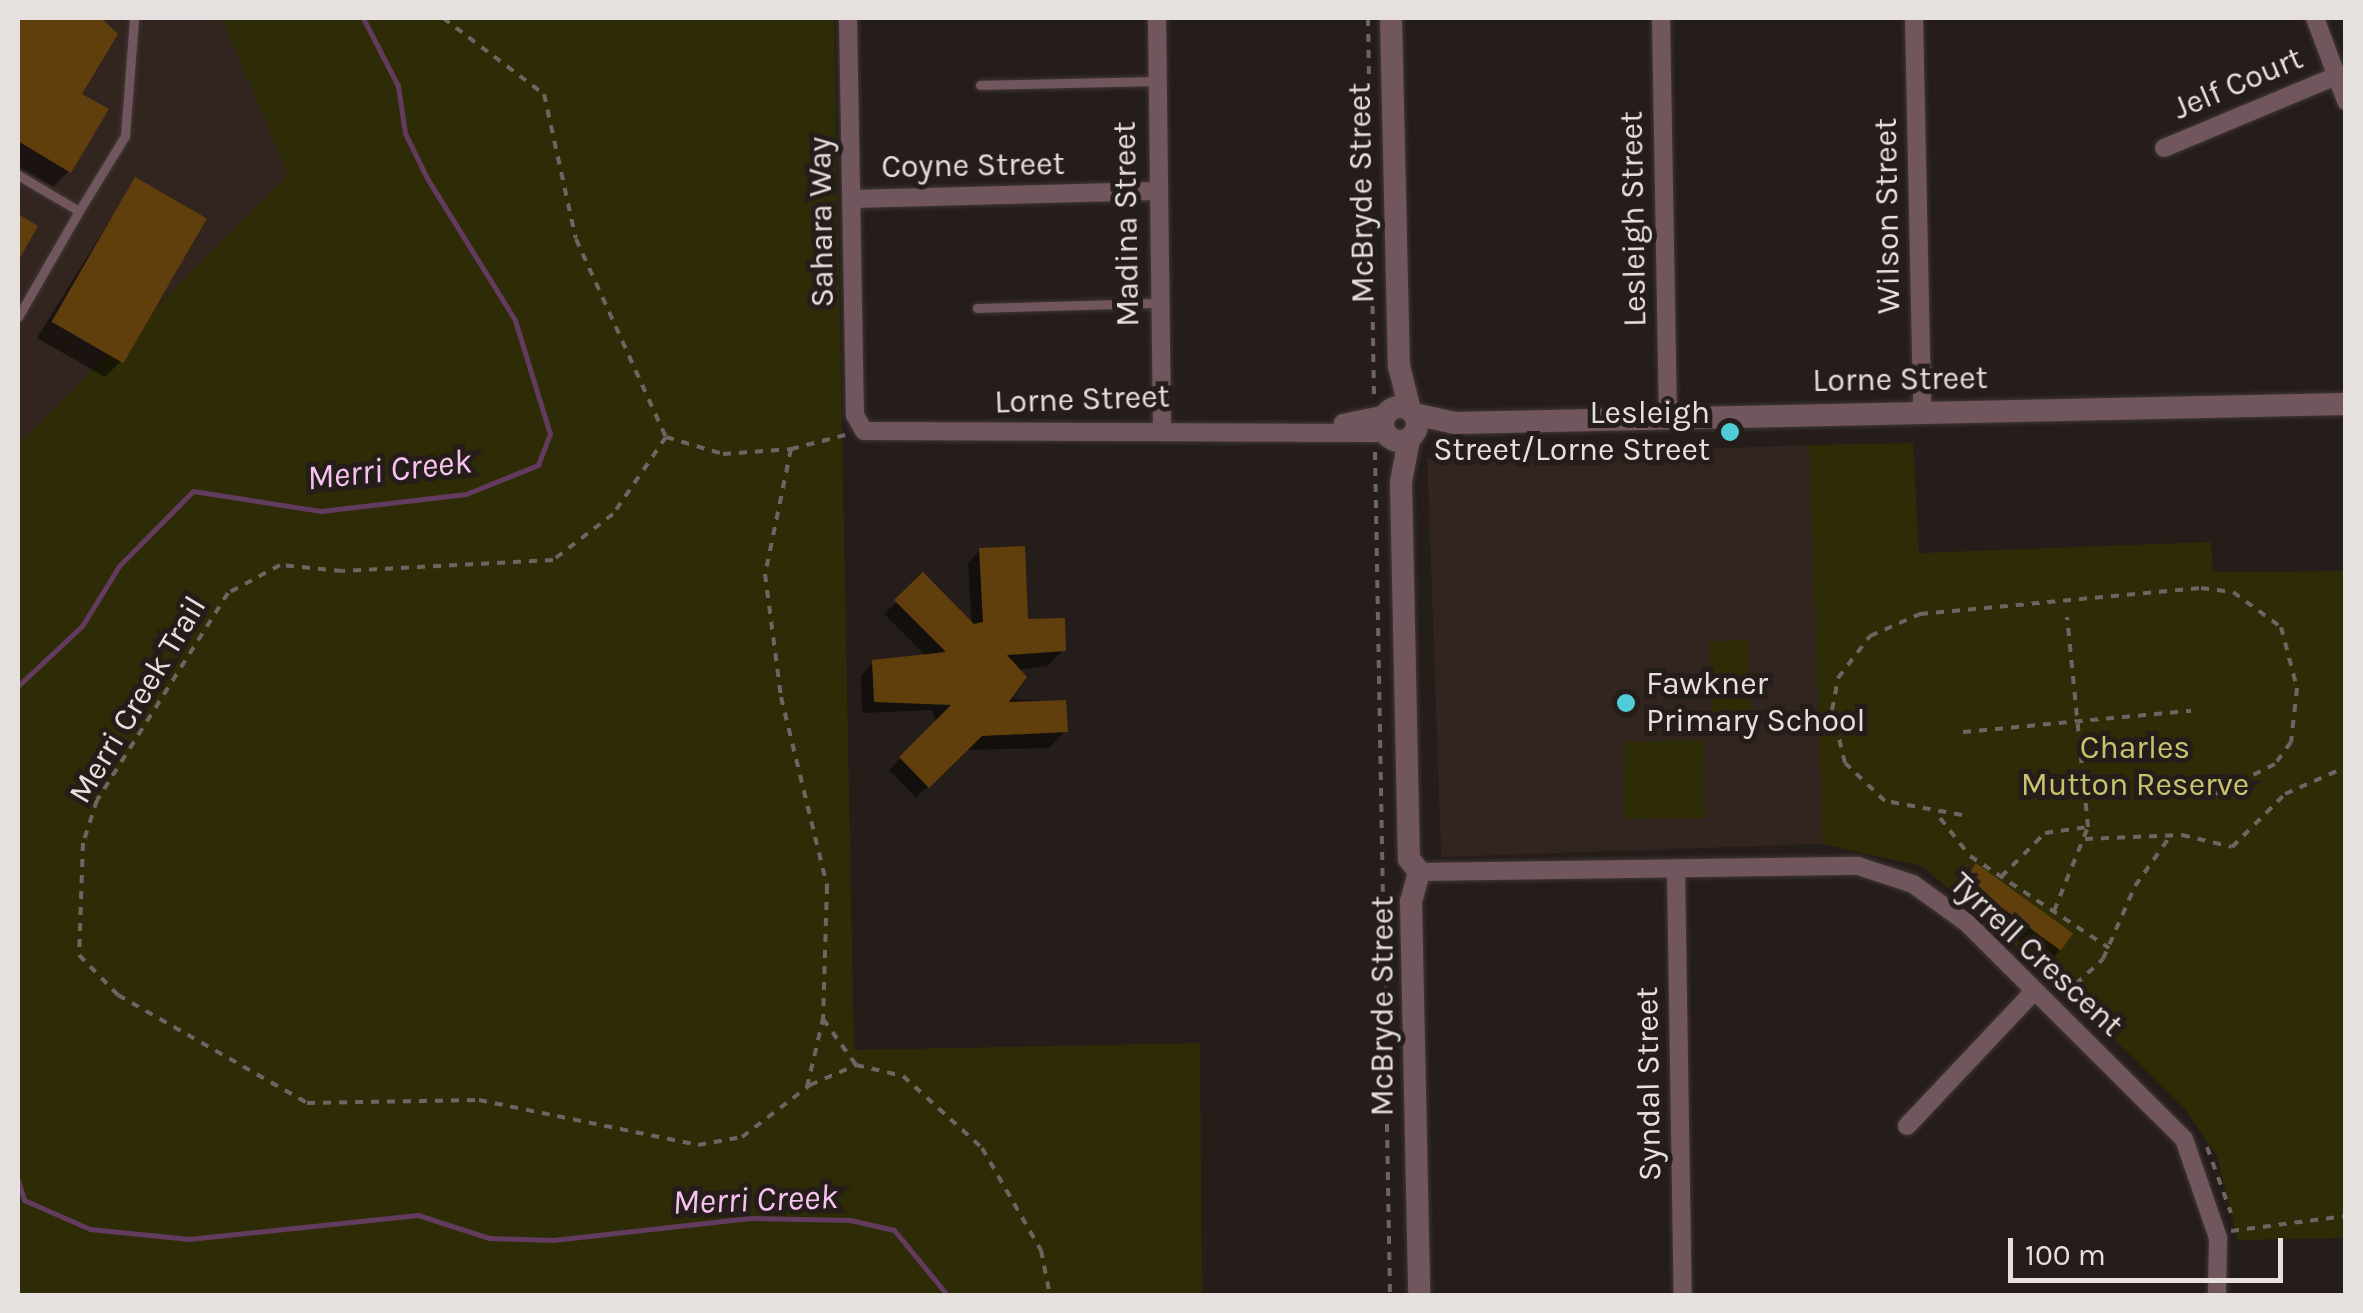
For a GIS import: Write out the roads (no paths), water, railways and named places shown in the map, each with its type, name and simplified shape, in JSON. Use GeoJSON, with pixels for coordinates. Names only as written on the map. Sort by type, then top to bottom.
{"type":"FeatureCollection","features":[{"type":"Feature","properties":{"kind":"street","name":"Sahara Way"},"geometry":{"type":"LineString","coordinates":[[848,18],[857,424]]}},
{"type":"Feature","properties":{"kind":"street","name":"Madina Street"},"geometry":{"type":"LineString","coordinates":[[1157,18],[1154,81],[1162,429]]}},
{"type":"Feature","properties":{"kind":"street","name":"McBryde Street"},"geometry":{"type":"LineString","coordinates":[[1391,18],[1399,366],[1395,424],[1401,482],[1410,859],[1420,872],[1411,901],[1419,1296]]}},
{"type":"Feature","properties":{"kind":"street","name":"Lesleigh Street"},"geometry":{"type":"LineString","coordinates":[[1661,18],[1668,419]]}},
{"type":"Feature","properties":{"kind":"street","name":"Wilson Street"},"geometry":{"type":"LineString","coordinates":[[1914,18],[1922,412]]}},
{"type":"Feature","properties":{"kind":"street"},"geometry":{"type":"LineString","coordinates":[[2315,18],[2346,101]]}},
{"type":"Feature","properties":{"kind":"street","name":"Jelf Court"},"geometry":{"type":"LineString","coordinates":[[2164,148],[2336,76]]}},
{"type":"Feature","properties":{"kind":"street","name":"Coyne Street"},"geometry":{"type":"LineString","coordinates":[[852,199],[1156,192]]}},
{"type":"Feature","properties":{"kind":"street","name":"Lorne Street"},"geometry":{"type":"LineString","coordinates":[[857,424],[888,438],[2346,404]]}},
{"type":"Feature","properties":{"kind":"street","name":"Tyrrell Crescent"},"geometry":{"type":"LineString","coordinates":[[1420,872],[1858,866],[1912,884],[2034,991],[2184,1139],[2216,1232],[2217,1296]]}},
{"type":"Feature","properties":{"kind":"street","name":"Syndal Street"},"geometry":{"type":"LineString","coordinates":[[1676,871],[1683,1296]]}},
{"type":"Feature","properties":{"kind":"street"},"geometry":{"type":"LineString","coordinates":[[1906,1126],[2034,991]]}},
{"type":"Feature","properties":{"kind":"lane"},"geometry":{"type":"LineString","coordinates":[[18,317],[125,136],[134,18]]}},
{"type":"Feature","properties":{"kind":"lane"},"geometry":{"type":"LineString","coordinates":[[980,85],[1154,81]]}},
{"type":"Feature","properties":{"kind":"lane"},"geometry":{"type":"LineString","coordinates":[[18,176],[80,211]]}},
{"type":"Feature","properties":{"kind":"lane"},"geometry":{"type":"LineString","coordinates":[[978,308],[1158,303]]}},
{"type":"Feature","properties":{"kind":"waterway","name":"Merri Creek"},"geometry":{"type":"LineString","coordinates":[[18,686],[82,626],[119,566],[193,491],[321,511],[466,494],[538,465],[550,434],[515,320],[427,178],[405,133],[398,86],[363,18]]}},
{"type":"Feature","properties":{"kind":"waterway","name":"Merri Creek"},"geometry":{"type":"LineString","coordinates":[[18,1180],[24,1200],[90,1229],[189,1239],[418,1215],[489,1238],[553,1240],[748,1218],[850,1220],[894,1230],[948,1296]]}},
{"type":"Feature","properties":{"kind":"place","name":"Lesleigh Street/Lorne Street"},"geometry":{"type":"Point","coordinates":[1730,432]}},
{"type":"Feature","properties":{"kind":"place","name":"Fawkner Primary School"},"geometry":{"type":"Point","coordinates":[1626,703]}},
{"type":"Feature","properties":{"kind":"park label","name":"Charles Mutton Reserve"},"geometry":{"type":"Point","coordinates":[2135,768]}}]}
